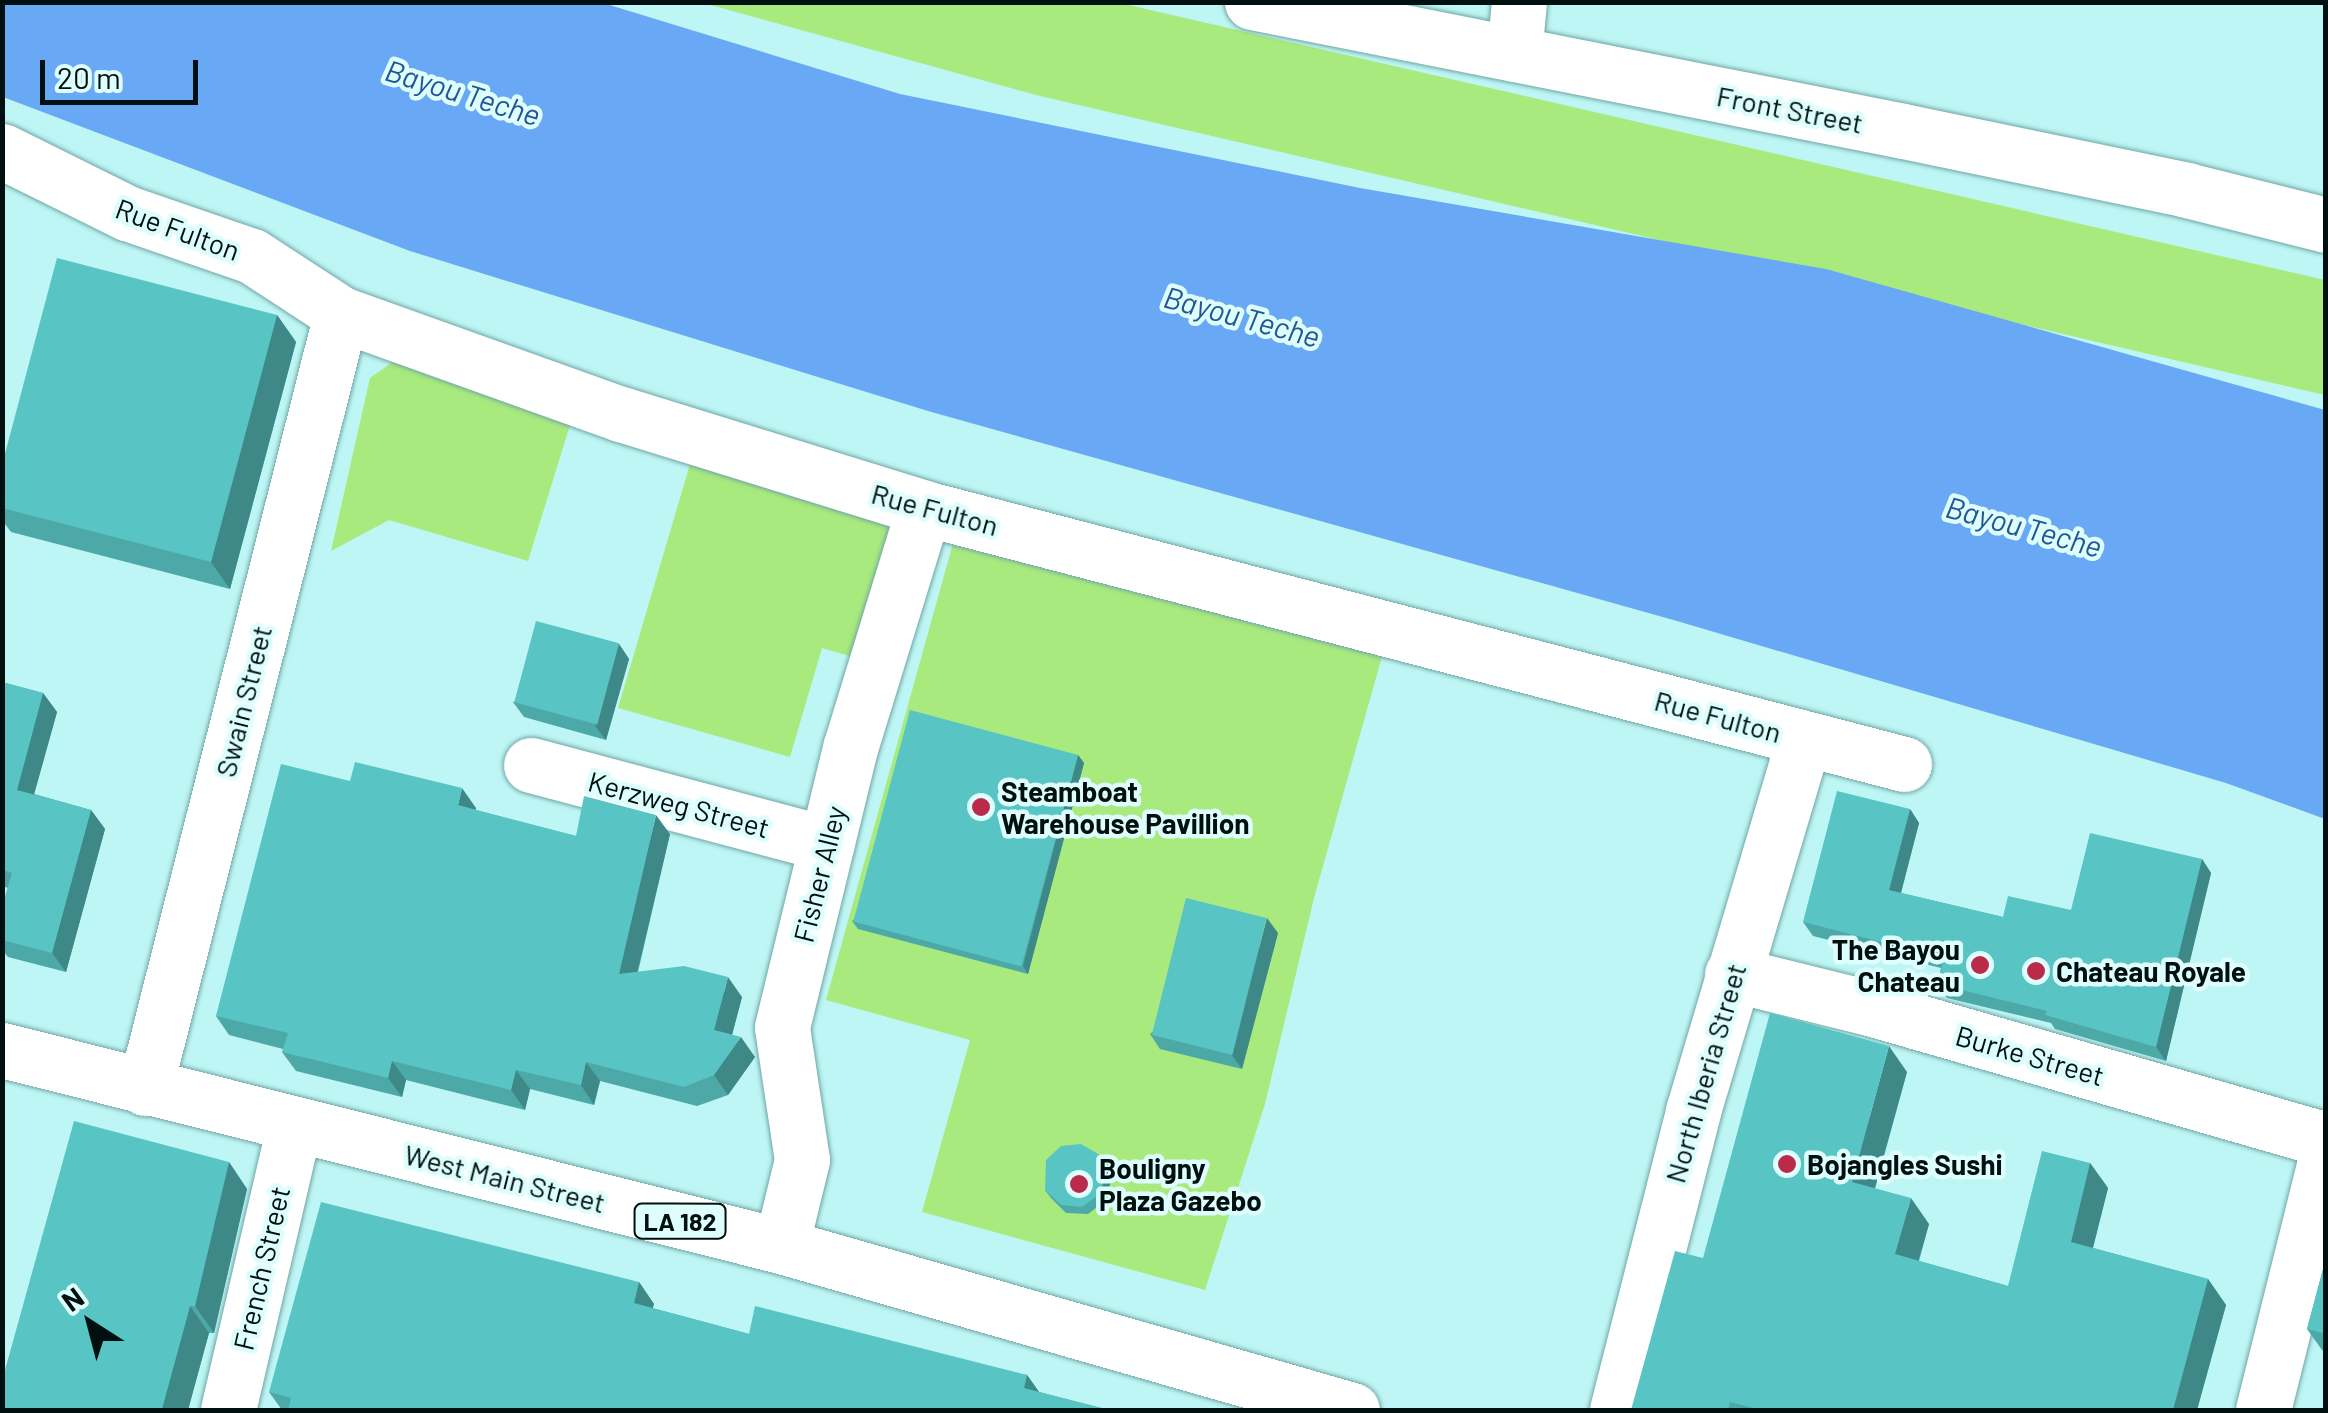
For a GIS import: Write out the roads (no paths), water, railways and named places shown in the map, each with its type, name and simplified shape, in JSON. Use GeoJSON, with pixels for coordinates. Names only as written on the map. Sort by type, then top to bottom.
{"type":"FeatureCollection","features":[{"type":"Feature","properties":{"kind":"street","name":"Front Street"},"geometry":{"type":"LineString","coordinates":[[1252,2],[1517,28],[2326,224]]}},
{"type":"Feature","properties":{"kind":"street","name":"Rue Fulton"},"geometry":{"type":"LineString","coordinates":[[2,151],[127,213],[252,256],[341,314],[621,414],[924,508],[1904,764]]}},
{"type":"Feature","properties":{"kind":"street","name":"Swain Street"},"geometry":{"type":"LineString","coordinates":[[145,1088],[341,314]]}},
{"type":"Feature","properties":{"kind":"street","name":"Fisher Alley"},"geometry":{"type":"LineString","coordinates":[[782,1246],[802,1160],[782,1027],[852,745],[924,508]]}},
{"type":"Feature","properties":{"kind":"street","name":"North Iberia Street"},"geometry":{"type":"LineString","coordinates":[[1617,1410],[1732,974],[1804,739]]}},
{"type":"Feature","properties":{"kind":"street","name":"Kerzweg Street"},"geometry":{"type":"LineString","coordinates":[[531,765],[827,844]]}},
{"type":"Feature","properties":{"kind":"street","name":"Burke Street"},"geometry":{"type":"LineString","coordinates":[[1732,974],[1873,1009],[2326,1140]]}},
{"type":"Feature","properties":{"kind":"street","name":"West Main Street"},"geometry":{"type":"LineString","coordinates":[[2,1050],[782,1246],[1352,1410]]}},
{"type":"Feature","properties":{"kind":"street","name":"French Street"},"geometry":{"type":"LineString","coordinates":[[228,1410],[294,1126]]}},
{"type":"Feature","properties":{"kind":"street"},"geometry":{"type":"LineString","coordinates":[[2263,1410],[2326,1157]]}},
{"type":"Feature","properties":{"kind":"water","name":"Bayou Teche"},"geometry":{"type":"Polygon","coordinates":[[[3,2],[603,3],[900,94],[1360,188],[1826,269],[2325,410],[2325,819],[2226,783],[1677,621],[928,411],[410,251],[3,97],[3,2]]]}},
{"type":"Feature","properties":{"kind":"place","name":"Steamboat Warehouse Pavillion"},"geometry":{"type":"Point","coordinates":[981,807]}},
{"type":"Feature","properties":{"kind":"place","name":"The Bayou Chateau"},"geometry":{"type":"Point","coordinates":[1980,965]}},
{"type":"Feature","properties":{"kind":"place","name":"Chateau Royale"},"geometry":{"type":"Point","coordinates":[2036,971]}},
{"type":"Feature","properties":{"kind":"place","name":"Bojangles Sushi"},"geometry":{"type":"Point","coordinates":[1787,1164]}},
{"type":"Feature","properties":{"kind":"place","name":"Bouligny Plaza Gazebo"},"geometry":{"type":"Point","coordinates":[1079,1184]}}]}
